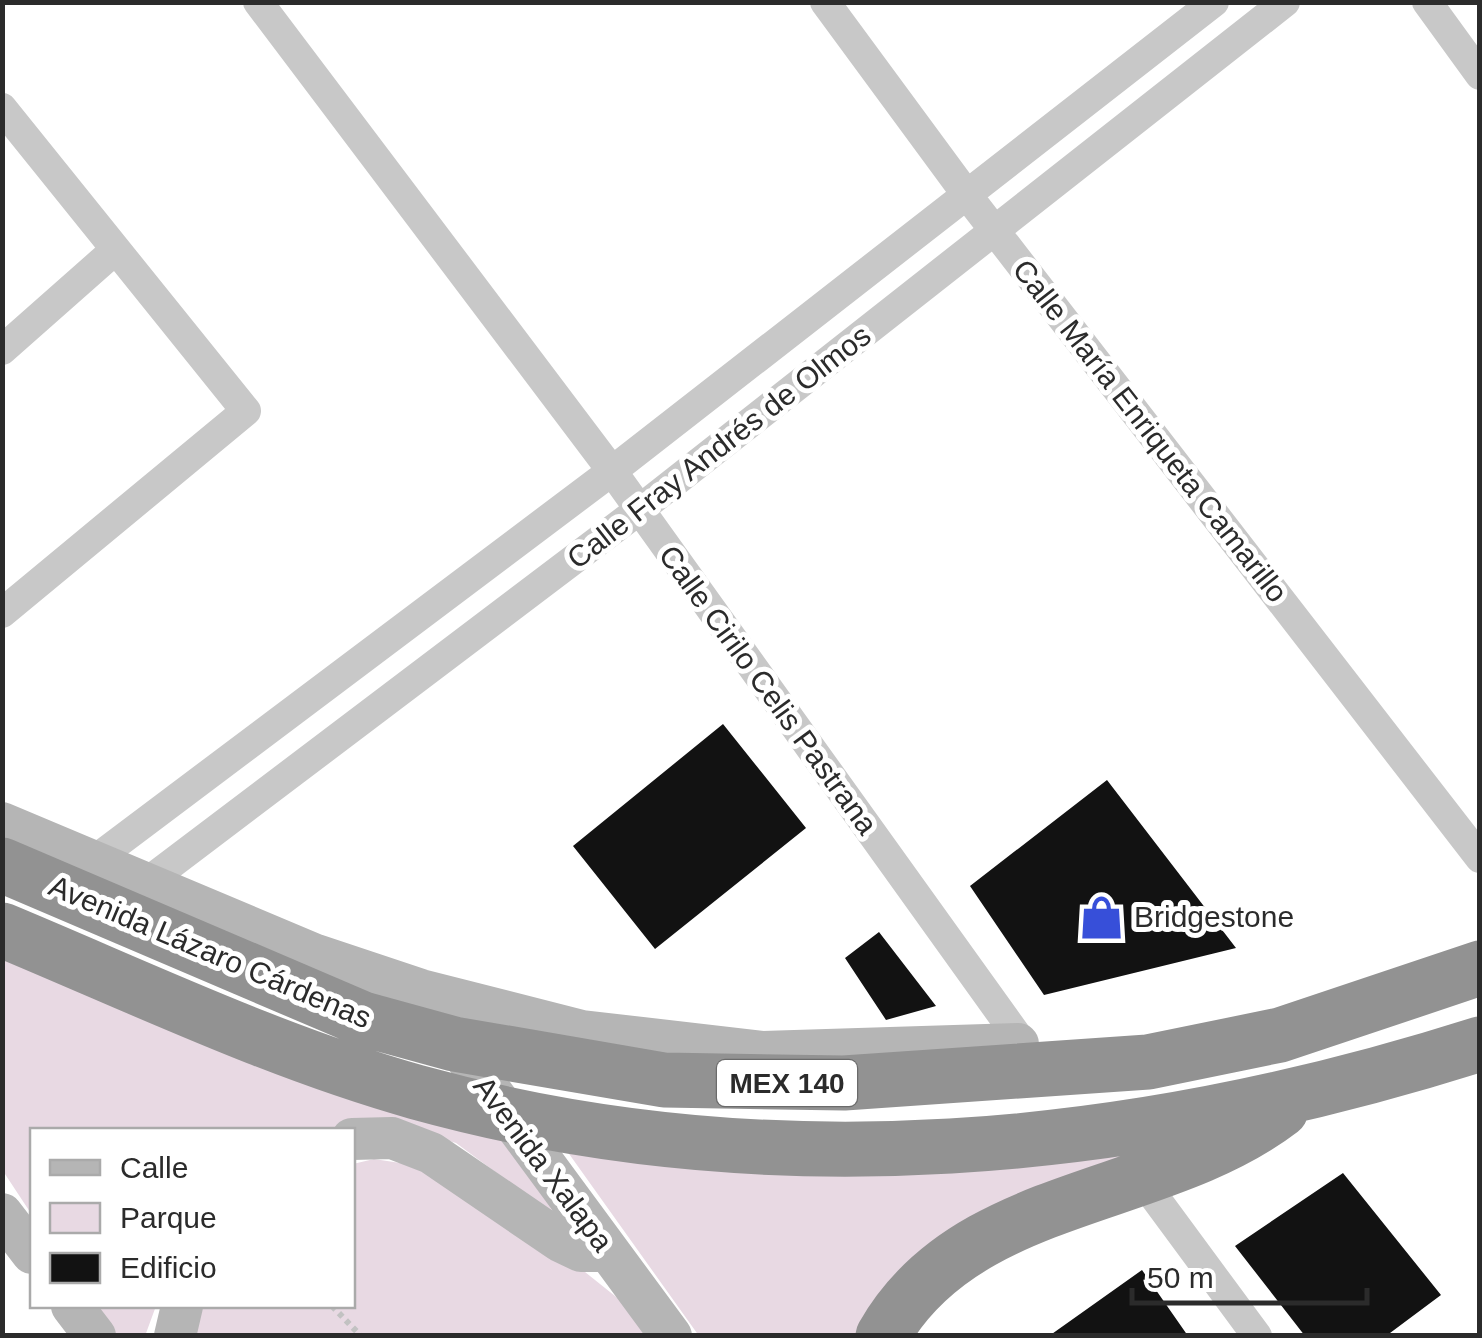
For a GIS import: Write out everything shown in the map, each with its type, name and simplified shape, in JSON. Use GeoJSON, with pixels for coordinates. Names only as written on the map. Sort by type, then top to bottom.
{"type":"FeatureCollection","features":[{"type":"Feature","properties":{"kind":"highway","name":"Avenida Lázaro Cárdenas"},"geometry":{"type":"LineString","coordinates":[[2,865],[118,883],[310,1000],[454,1044],[664,1080],[844,1084],[1148,1062],[1280,1035],[1480,968]]}},
{"type":"Feature","properties":{"kind":"highway"},"geometry":{"type":"LineString","coordinates":[[2,930],[118,883]]}},
{"type":"Feature","properties":{"kind":"highway","name":"Avenida Lázaro Cárdenas"},"geometry":{"type":"LineString","coordinates":[[2,930],[288,1049],[402,1087],[507,1115],[672,1142],[844,1152],[1015,1141],[1166,1122],[1305,1092],[1480,1044]]}},
{"type":"Feature","properties":{"kind":"highway"},"geometry":{"type":"LineString","coordinates":[[883,1336],[925,1282],[967,1250],[1018,1221],[1214,1152],[1260,1126],[1305,1092]]}},
{"type":"Feature","properties":{"kind":"main road"},"geometry":{"type":"LineString","coordinates":[[2,823],[118,883],[316,955],[421,990],[582,1031],[763,1052],[1023,1044],[1148,1062]]}},
{"type":"Feature","properties":{"kind":"main road","name":"Avenida Xalapa"},"geometry":{"type":"LineString","coordinates":[[421,990],[454,1044],[671,1336]]}},
{"type":"Feature","properties":{"kind":"main road"},"geometry":{"type":"LineString","coordinates":[[355,1139],[392,1138],[431,1153],[560,1242],[582,1251],[608,1251]]}},
{"type":"Feature","properties":{"kind":"main road"},"geometry":{"type":"LineString","coordinates":[[2,1214],[30,1250]]}},
{"type":"Feature","properties":{"kind":"main road"},"geometry":{"type":"LineString","coordinates":[[73,1308],[94,1336]]}},
{"type":"Feature","properties":{"kind":"main road"},"geometry":{"type":"LineString","coordinates":[[175,1336],[182,1308]]}},
{"type":"Feature","properties":{"kind":"street","name":"Calle Cirilo Celis Pastrana"},"geometry":{"type":"LineString","coordinates":[[258,2],[612,471],[1023,1044]]}},
{"type":"Feature","properties":{"kind":"street","name":"Calle María Enriqueta Camarillo"},"geometry":{"type":"LineString","coordinates":[[824,2],[967,195],[1480,858]]}},
{"type":"Feature","properties":{"kind":"street","name":"Calle Fray Andrés de Olmos"},"geometry":{"type":"LineString","coordinates":[[118,883],[612,471],[1214,2]]}},
{"type":"Feature","properties":{"kind":"street","name":"Calle Fray Andrés de Olmos"},"geometry":{"type":"LineString","coordinates":[[118,883],[639,510],[1285,2]]}},
{"type":"Feature","properties":{"kind":"street"},"geometry":{"type":"LineString","coordinates":[[1427,2],[1480,75]]}},
{"type":"Feature","properties":{"kind":"street"},"geometry":{"type":"LineString","coordinates":[[2,108],[246,411],[2,612]]}},
{"type":"Feature","properties":{"kind":"street"},"geometry":{"type":"LineString","coordinates":[[2,350],[114,251]]}},
{"type":"Feature","properties":{"kind":"street"},"geometry":{"type":"LineString","coordinates":[[1142,1180],[1258,1336]]}},
{"type":"Feature","properties":{"kind":"path"},"geometry":{"type":"LineString","coordinates":[[334,1308],[361,1336]]}},
{"type":"Feature","properties":{"kind":"green space"},"geometry":{"type":"Polygon","coordinates":[[[2,944],[477,1106],[574,1230],[456,1143],[376,1118],[334,1128],[30,1128],[30,1212],[3,1171],[2,944]]]}},
{"type":"Feature","properties":{"kind":"green space"},"geometry":{"type":"Polygon","coordinates":[[[567,1151],[1151,1151],[865,1335],[699,1336],[567,1151]]]}},
{"type":"Feature","properties":{"kind":"green space"},"geometry":{"type":"Polygon","coordinates":[[[374,1159],[446,1170],[510,1212],[650,1324],[658,1336],[185,1336],[195,1308],[355,1308],[355,1164],[374,1159]]]}},
{"type":"Feature","properties":{"kind":"green space"},"geometry":{"type":"Polygon","coordinates":[[[95,1308],[155,1308],[145,1336],[114,1335],[95,1308]]]}},
{"type":"Feature","properties":{"kind":"building"},"geometry":{"type":"Polygon","coordinates":[[[723,724],[806,828],[655,949],[573,846],[723,724]]]}},
{"type":"Feature","properties":{"kind":"building","name":"Bridgestone"},"geometry":{"type":"Polygon","coordinates":[[[1107,780],[1236,948],[1044,995],[970,886],[1107,780]]]}},
{"type":"Feature","properties":{"kind":"building"},"geometry":{"type":"Polygon","coordinates":[[[879,932],[936,1006],[886,1020],[845,958],[879,932]]]}},
{"type":"Feature","properties":{"kind":"building"},"geometry":{"type":"Polygon","coordinates":[[[1343,1173],[1441,1295],[1386,1336],[1305,1336],[1235,1246],[1343,1173]]]}},
{"type":"Feature","properties":{"kind":"building"},"geometry":{"type":"Polygon","coordinates":[[[1142,1270],[1188,1336],[1049,1336],[1142,1270]]]}},
{"type":"Feature","properties":{"kind":"place","name":"Bridgestone"},"geometry":{"type":"Point","coordinates":[1101,917]}}]}
